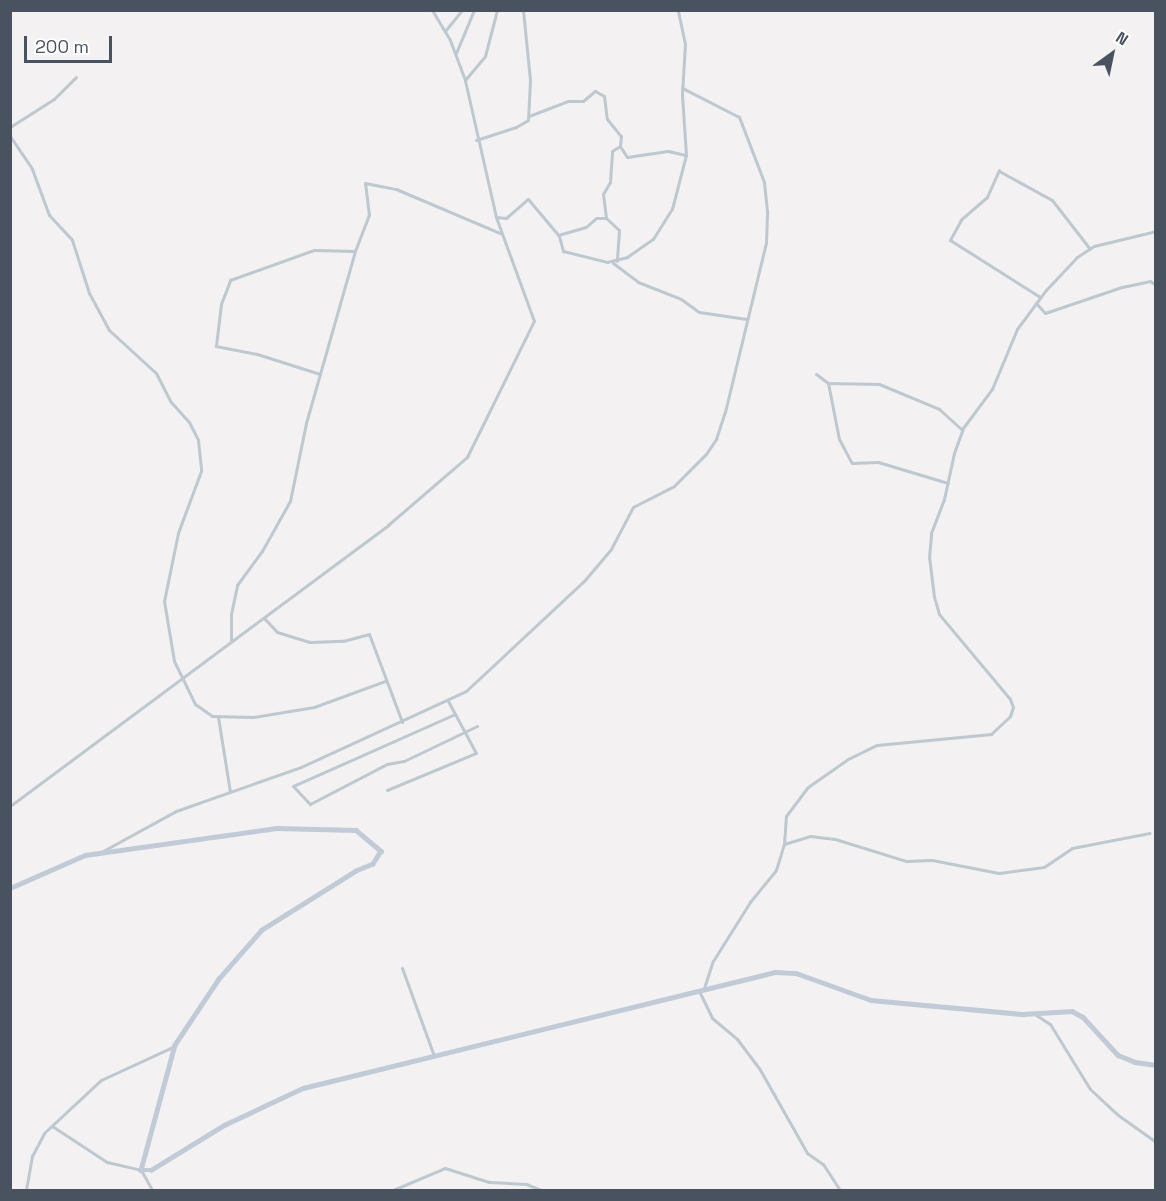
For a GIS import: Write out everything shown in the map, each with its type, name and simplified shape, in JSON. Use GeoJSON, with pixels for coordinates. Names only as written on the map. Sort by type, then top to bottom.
{"type":"FeatureCollection","features":[{"type":"Feature","properties":{"kind":"main road"},"geometry":{"type":"LineString","coordinates":[[10,888],[63,864],[102,852],[300,826],[356,830],[366,835],[381,852],[373,864],[356,871],[262,930],[219,979],[175,1045],[141,1170],[151,1170],[224,1125],[287,1094],[701,989],[784,971],[871,1000],[1032,1013],[1058,1010],[1077,1013],[1118,1054],[1135,1062],[1155,1065]]}},
{"type":"Feature","properties":{"kind":"street"},"geometry":{"type":"LineString","coordinates":[[10,806],[434,489],[467,457],[534,321],[496,217],[465,80],[456,54],[432,10]]}},
{"type":"Feature","properties":{"kind":"street"},"geometry":{"type":"LineString","coordinates":[[445,31],[462,10]]}},
{"type":"Feature","properties":{"kind":"street"},"geometry":{"type":"LineString","coordinates":[[456,54],[474,10]]}},
{"type":"Feature","properties":{"kind":"street"},"geometry":{"type":"LineString","coordinates":[[465,80],[485,56],[497,10]]}},
{"type":"Feature","properties":{"kind":"street"},"geometry":{"type":"LineString","coordinates":[[523,10],[529,116]]}},
{"type":"Feature","properties":{"kind":"street"},"geometry":{"type":"LineString","coordinates":[[615,262],[653,239],[669,216],[686,154],[682,88],[685,44],[678,10]]}},
{"type":"Feature","properties":{"kind":"street"},"geometry":{"type":"LineString","coordinates":[[10,127],[54,99],[76,77]]}},
{"type":"Feature","properties":{"kind":"street"},"geometry":{"type":"LineString","coordinates":[[102,852],[147,824],[310,764],[356,740],[448,701],[490,672],[574,593],[611,549],[633,507],[674,486],[706,454],[723,419],[767,232],[764,182],[739,117],[682,88]]}},
{"type":"Feature","properties":{"kind":"street"},"geometry":{"type":"LineString","coordinates":[[477,140],[516,127],[529,116],[568,101],[583,101],[595,91],[604,96],[607,119],[621,136],[621,146],[627,157],[668,151],[686,154]]}},
{"type":"Feature","properties":{"kind":"street"},"geometry":{"type":"LineString","coordinates":[[10,136],[32,169],[49,215],[72,240],[89,293],[108,330],[156,373],[170,401],[189,422],[198,440],[201,471],[178,533],[164,595],[171,650],[182,679],[200,709],[218,717],[253,717],[308,708],[385,681]]}},
{"type":"Feature","properties":{"kind":"street"},"geometry":{"type":"LineString","coordinates":[[615,262],[619,230],[606,218],[603,194],[610,182],[612,151],[621,146]]}},
{"type":"Feature","properties":{"kind":"street"},"geometry":{"type":"LineString","coordinates":[[1040,297],[950,240],[962,220],[987,197],[999,170],[1052,200],[1090,249]]}},
{"type":"Feature","properties":{"kind":"street"},"geometry":{"type":"LineString","coordinates":[[231,641],[231,614],[237,585],[262,551],[290,501],[320,374],[355,251],[369,215],[365,183],[396,189],[502,234]]}},
{"type":"Feature","properties":{"kind":"street"},"geometry":{"type":"LineString","coordinates":[[496,217],[506,218],[528,199],[558,235],[566,253],[615,262],[638,282],[681,299],[699,312],[746,319]]}},
{"type":"Feature","properties":{"kind":"street"},"geometry":{"type":"LineString","coordinates":[[558,235],[586,227],[596,218],[606,218]]}},
{"type":"Feature","properties":{"kind":"street"},"geometry":{"type":"LineString","coordinates":[[840,1191],[823,1164],[807,1153],[756,1063],[707,1012],[701,989],[716,957],[750,902],[776,870],[784,844],[785,821],[797,799],[822,776],[856,754],[885,744],[991,734],[1010,716],[1013,707],[1010,699],[943,620],[936,606],[930,542],[963,430],[992,390],[1017,329],[1040,297],[1069,264],[1090,249],[1155,231]]}},
{"type":"Feature","properties":{"kind":"street"},"geometry":{"type":"LineString","coordinates":[[320,374],[257,354],[216,346],[220,306],[230,280],[314,250],[355,251]]}},
{"type":"Feature","properties":{"kind":"street"},"geometry":{"type":"LineString","coordinates":[[1036,303],[1045,312],[1122,287],[1150,281],[1155,285]]}},
{"type":"Feature","properties":{"kind":"street"},"geometry":{"type":"LineString","coordinates":[[816,374],[828,383],[881,385],[939,409],[963,430]]}},
{"type":"Feature","properties":{"kind":"street"},"geometry":{"type":"LineString","coordinates":[[828,383],[839,439],[852,463],[878,462],[948,483]]}},
{"type":"Feature","properties":{"kind":"street"},"geometry":{"type":"LineString","coordinates":[[264,618],[277,632],[308,642],[343,641],[369,634],[402,722]]}},
{"type":"Feature","properties":{"kind":"street"},"geometry":{"type":"LineString","coordinates":[[387,790],[476,753],[448,701]]}},
{"type":"Feature","properties":{"kind":"street"},"geometry":{"type":"LineString","coordinates":[[455,714],[293,786],[310,804],[387,764],[438,746],[465,729],[477,726]]}},
{"type":"Feature","properties":{"kind":"street"},"geometry":{"type":"LineString","coordinates":[[218,717],[230,792]]}},
{"type":"Feature","properties":{"kind":"street"},"geometry":{"type":"LineString","coordinates":[[784,844],[810,836],[835,838],[906,861],[932,860],[999,873],[1044,867],[1072,848],[1150,832]]}},
{"type":"Feature","properties":{"kind":"street"},"geometry":{"type":"LineString","coordinates":[[402,968],[434,1056]]}},
{"type":"Feature","properties":{"kind":"street"},"geometry":{"type":"LineString","coordinates":[[1032,1013],[1050,1024],[1090,1089],[1118,1115],[1155,1142]]}},
{"type":"Feature","properties":{"kind":"street"},"geometry":{"type":"LineString","coordinates":[[26,1191],[34,1150],[52,1126],[106,1077],[175,1045]]}},
{"type":"Feature","properties":{"kind":"street"},"geometry":{"type":"LineString","coordinates":[[52,1126],[107,1162],[141,1170],[152,1191]]}},
{"type":"Feature","properties":{"kind":"street"},"geometry":{"type":"LineString","coordinates":[[393,1191],[445,1168],[489,1182],[526,1184],[541,1191]]}}]}
